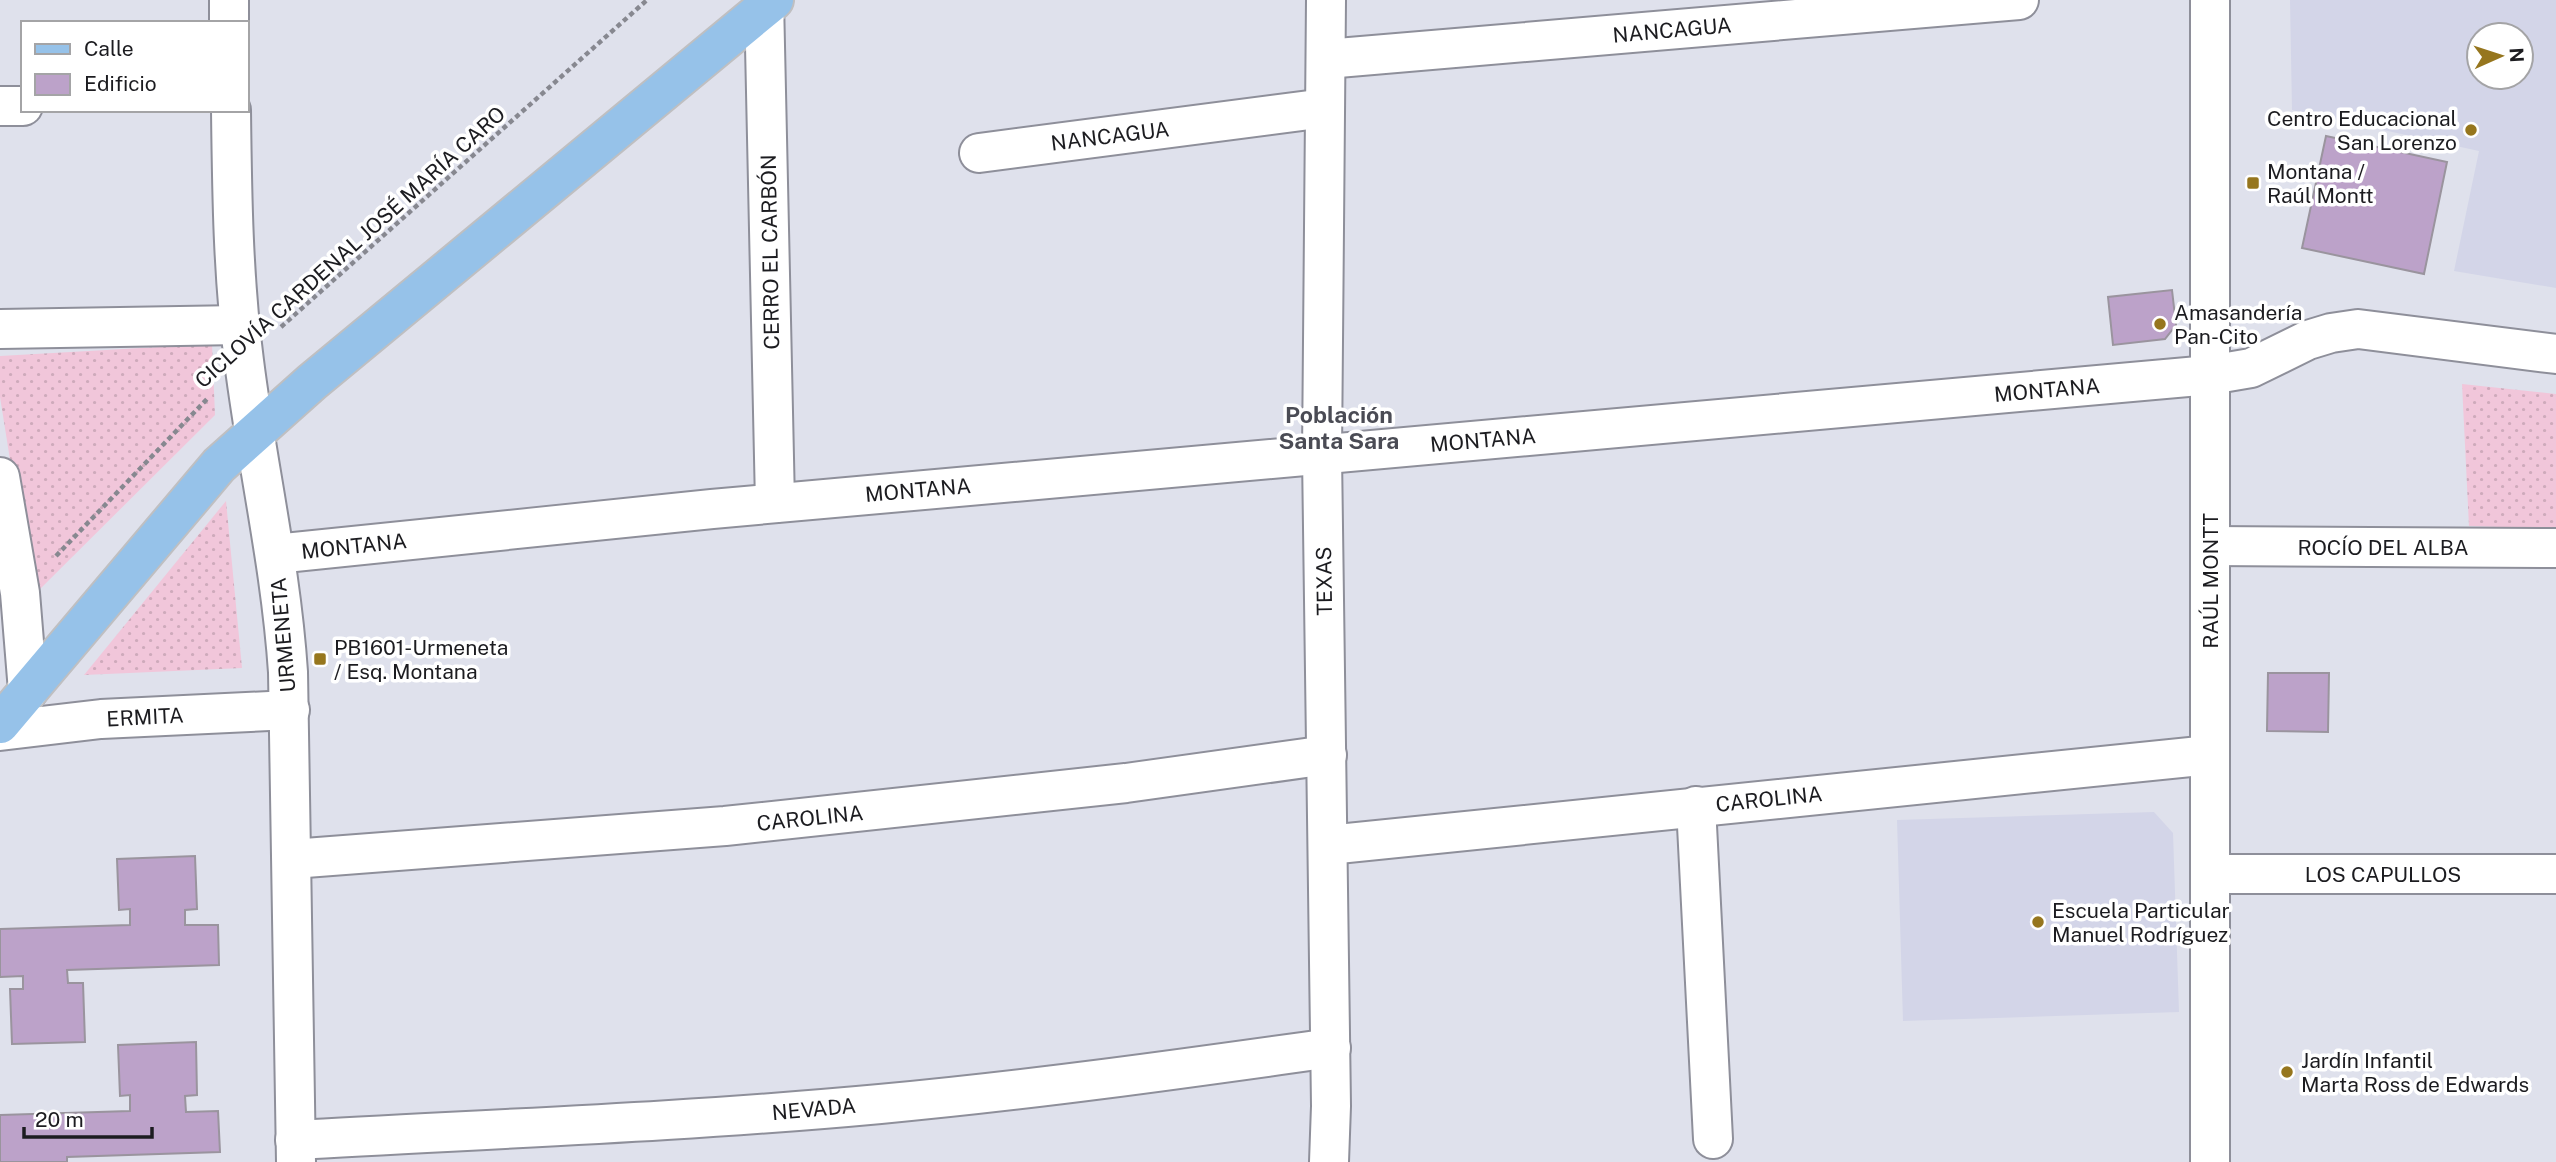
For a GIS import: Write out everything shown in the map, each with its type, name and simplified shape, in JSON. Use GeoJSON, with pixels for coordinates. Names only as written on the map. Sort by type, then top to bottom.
{"type":"FeatureCollection","features":[{"type":"Feature","properties":{"kind":"main road"},"geometry":{"type":"LineString","coordinates":[[0,724],[188,500],[219,465],[255,431],[768,3]]}},
{"type":"Feature","properties":{"kind":"street"},"geometry":{"type":"LineString","coordinates":[[229,0],[229,21]]}},
{"type":"Feature","properties":{"kind":"street","name":"TEXAS"},"geometry":{"type":"LineString","coordinates":[[1326,0],[1322,455],[1331,1048],[1329,1162]]}},
{"type":"Feature","properties":{"kind":"street","name":"NANCAGUA"},"geometry":{"type":"LineString","coordinates":[[1326,60],[2019,0]]}},
{"type":"Feature","properties":{"kind":"street","name":"RAÚL MONTT"},"geometry":{"type":"LineString","coordinates":[[2210,0],[2210,1162]]}},
{"type":"Feature","properties":{"kind":"street","name":"CERRO EL CARBÓN"},"geometry":{"type":"LineString","coordinates":[[768,3],[775,503]]}},
{"type":"Feature","properties":{"kind":"street"},"geometry":{"type":"LineString","coordinates":[[0,106],[21,106]]}},
{"type":"Feature","properties":{"kind":"street","name":"NANCAGUA"},"geometry":{"type":"LineString","coordinates":[[979,153],[1325,108]]}},
{"type":"Feature","properties":{"kind":"street","name":"URMENETA"},"geometry":{"type":"LineString","coordinates":[[230,112],[233,245],[242,343],[284,615],[290,710],[296,1151]]}},
{"type":"Feature","properties":{"kind":"street"},"geometry":{"type":"LineString","coordinates":[[0,329],[242,343]]}},
{"type":"Feature","properties":{"kind":"street","name":"MONTANA"},"geometry":{"type":"LineString","coordinates":[[275,554],[775,503],[2210,375],[2251,368],[2308,340],[2358,329],[2556,354]]}},
{"type":"Feature","properties":{"kind":"street"},"geometry":{"type":"LineString","coordinates":[[0,477],[20,593],[28,691]]}},
{"type":"Feature","properties":{"kind":"street","name":"ROCÍO DEL ALBA"},"geometry":{"type":"LineString","coordinates":[[2210,546],[2556,548]]}},
{"type":"Feature","properties":{"kind":"street","name":"ERMITA"},"geometry":{"type":"LineString","coordinates":[[0,731],[101,719],[290,710]]}},
{"type":"Feature","properties":{"kind":"street","name":"CAROLINA"},"geometry":{"type":"LineString","coordinates":[[292,859],[725,826],[1100,786],[1326,755]]}},
{"type":"Feature","properties":{"kind":"street","name":"CAROLINA"},"geometry":{"type":"LineString","coordinates":[[1328,845],[2210,755]]}},
{"type":"Feature","properties":{"kind":"street"},"geometry":{"type":"LineString","coordinates":[[1696,806],[1713,1139]]}},
{"type":"Feature","properties":{"kind":"street","name":"LOS CAPULLOS"},"geometry":{"type":"LineString","coordinates":[[2210,874],[2556,874]]}},
{"type":"Feature","properties":{"kind":"street","name":"NEVADA"},"geometry":{"type":"LineString","coordinates":[[296,1151],[866,1105],[1103,1079],[1331,1048]]}},
{"type":"Feature","properties":{"kind":"path","name":"CICLOVÍA CARDENAL JOSÉ MARÍA CARO"},"geometry":{"type":"LineString","coordinates":[[20,593],[242,343],[647,0]]}},
{"type":"Feature","properties":{"kind":"shaded area","name":"Centro Educacional San Lorenzo"},"geometry":{"type":"Polygon","coordinates":[[[2290,0],[2556,0],[2556,288],[2454,271],[2479,151],[2292,110],[2290,0]]]}},
{"type":"Feature","properties":{"kind":"shaded area"},"geometry":{"type":"Polygon","coordinates":[[[212,344],[215,415],[32,597],[0,397],[0,356],[212,344]]]}},
{"type":"Feature","properties":{"kind":"shaded area"},"geometry":{"type":"Polygon","coordinates":[[[2462,384],[2556,394],[2556,529],[2469,526],[2462,384]]]}},
{"type":"Feature","properties":{"kind":"shaded area"},"geometry":{"type":"Polygon","coordinates":[[[226,501],[242,668],[84,675],[226,501]]]}},
{"type":"Feature","properties":{"kind":"shaded area","name":"Escuela Particular Manuel Rodríguez"},"geometry":{"type":"Polygon","coordinates":[[[2154,812],[2173,833],[2179,1012],[1903,1021],[1897,820],[2154,812]]]}},
{"type":"Feature","properties":{"kind":"building"},"geometry":{"type":"Polygon","coordinates":[[[2326,136],[2447,162],[2424,274],[2302,248],[2326,136]]]}},
{"type":"Feature","properties":{"kind":"building"},"geometry":{"type":"Polygon","coordinates":[[[2172,290],[2176,325],[2165,339],[2113,345],[2108,297],[2172,290]]]}},
{"type":"Feature","properties":{"kind":"building"},"geometry":{"type":"Polygon","coordinates":[[[2268,673],[2329,673],[2328,732],[2267,731],[2268,673]]]}},
{"type":"Feature","properties":{"kind":"building"},"geometry":{"type":"Polygon","coordinates":[[[195,856],[197,909],[185,910],[185,925],[218,925],[219,965],[67,970],[68,983],[83,983],[85,1042],[12,1044],[10,989],[23,989],[23,976],[0,977],[0,929],[130,925],[130,909],[119,910],[117,859],[195,856]]]}},
{"type":"Feature","properties":{"kind":"building"},"geometry":{"type":"Polygon","coordinates":[[[196,1042],[197,1095],[185,1096],[186,1112],[218,1111],[220,1152],[67,1157],[67,1162],[0,1162],[0,1115],[130,1111],[130,1095],[120,1096],[118,1045],[196,1042]]]}},
{"type":"Feature","properties":{"kind":"place","name":"Centro Educacional San Lorenzo"},"geometry":{"type":"Point","coordinates":[2471,130]}},
{"type":"Feature","properties":{"kind":"place","name":"Montana / Raúl Montt"},"geometry":{"type":"Point","coordinates":[2253,183]}},
{"type":"Feature","properties":{"kind":"place","name":"Amasandería Pan-Cito"},"geometry":{"type":"Point","coordinates":[2160,324]}},
{"type":"Feature","properties":{"kind":"place","name":"PB1601-Urmeneta / Esq. Montana"},"geometry":{"type":"Point","coordinates":[320,659]}},
{"type":"Feature","properties":{"kind":"place","name":"Escuela Particular Manuel Rodríguez"},"geometry":{"type":"Point","coordinates":[2038,922]}},
{"type":"Feature","properties":{"kind":"place","name":"Jardín Infantil Marta Ross de Edwards"},"geometry":{"type":"Point","coordinates":[2287,1072]}},
{"type":"Feature","properties":{"kind":"district","name":"Población Santa Sara"},"geometry":{"type":"Point","coordinates":[1339,427]}}]}
